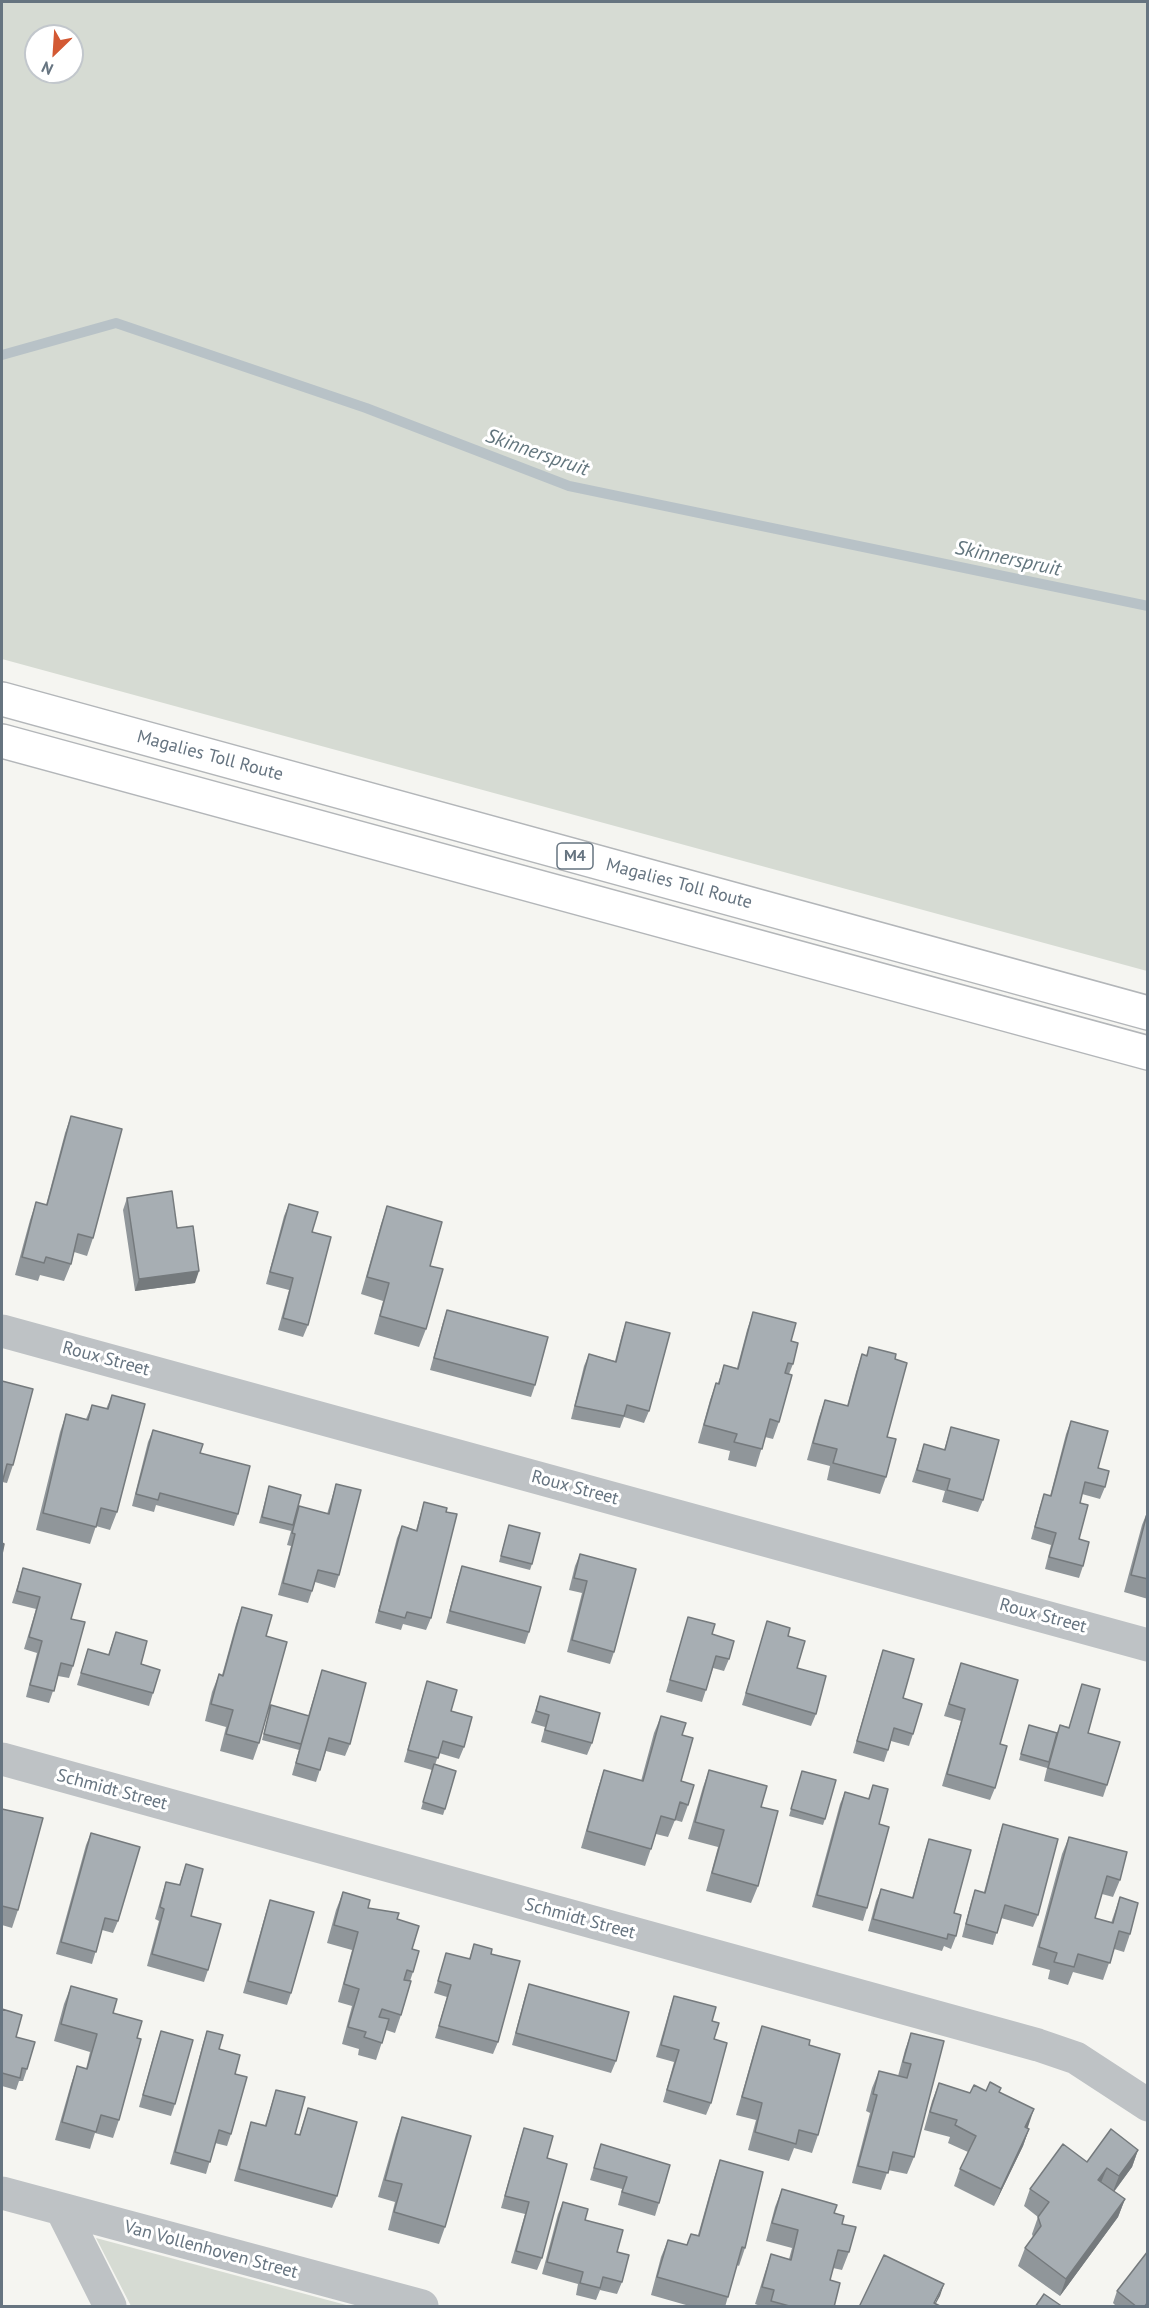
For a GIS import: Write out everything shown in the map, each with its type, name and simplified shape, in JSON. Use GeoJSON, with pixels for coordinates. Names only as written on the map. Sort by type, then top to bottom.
{"type":"FeatureCollection","features":[{"type":"Feature","properties":{"kind":"highway","name":"Magalies Toll Route"},"geometry":{"type":"LineString","coordinates":[[2,699],[1148,1013]]}},
{"type":"Feature","properties":{"kind":"highway","name":"M4"},"geometry":{"type":"LineString","coordinates":[[2,741],[1148,1053]]}},
{"type":"Feature","properties":{"kind":"street","name":"Roux Street"},"geometry":{"type":"LineString","coordinates":[[2,1331],[1148,1645]]}},
{"type":"Feature","properties":{"kind":"street","name":"Schmidt Street"},"geometry":{"type":"LineString","coordinates":[[2,1759],[1038,2045],[1076,2058],[1148,2105]]}},
{"type":"Feature","properties":{"kind":"street","name":"Van Vollenhoven Street"},"geometry":{"type":"LineString","coordinates":[[2,2193],[422,2307]]}},
{"type":"Feature","properties":{"kind":"street"},"geometry":{"type":"LineString","coordinates":[[62,2210],[110,2307]]}},
{"type":"Feature","properties":{"kind":"shaded area"},"geometry":{"type":"Polygon","coordinates":[[[2,2],[1147,2],[1147,971],[2,659],[2,2]]]}},
{"type":"Feature","properties":{"kind":"shaded area"},"geometry":{"type":"Polygon","coordinates":[[[96,2238],[350,2306],[131,2306],[96,2238]]]}},
{"type":"Feature","properties":{"kind":"building"},"geometry":{"type":"Polygon","coordinates":[[[71,1116],[122,1129],[93,1238],[78,1234],[71,1264],[46,1257],[44,1263],[22,1257],[36,1202],[47,1205],[71,1116]]]}},
{"type":"Feature","properties":{"kind":"building"},"geometry":{"type":"Polygon","coordinates":[[[172,1191],[177,1228],[193,1226],[199,1271],[139,1279],[127,1198],[172,1191]]]}},
{"type":"Feature","properties":{"kind":"building"},"geometry":{"type":"Polygon","coordinates":[[[289,1204],[318,1212],[312,1232],[331,1237],[308,1325],[283,1318],[293,1278],[270,1272],[289,1204]]]}},
{"type":"Feature","properties":{"kind":"building"},"geometry":{"type":"Polygon","coordinates":[[[387,1206],[442,1222],[430,1266],[443,1269],[426,1329],[380,1316],[389,1283],[367,1277],[387,1206]]]}},
{"type":"Feature","properties":{"kind":"building"},"geometry":{"type":"Polygon","coordinates":[[[447,1310],[548,1337],[535,1385],[434,1358],[447,1310]]]}},
{"type":"Feature","properties":{"kind":"building"},"geometry":{"type":"Polygon","coordinates":[[[753,1312],[796,1323],[791,1341],[798,1343],[793,1364],[788,1363],[785,1373],[792,1375],[779,1422],[770,1419],[762,1449],[734,1442],[737,1434],[704,1425],[716,1383],[719,1384],[724,1365],[738,1369],[753,1312]]]}},
{"type":"Feature","properties":{"kind":"building"},"geometry":{"type":"Polygon","coordinates":[[[626,1322],[670,1333],[649,1411],[627,1405],[624,1416],[575,1406],[589,1354],[616,1362],[626,1322]]]}},
{"type":"Feature","properties":{"kind":"building"},"geometry":{"type":"Polygon","coordinates":[[[869,1347],[896,1354],[895,1359],[907,1363],[887,1437],[896,1439],[886,1477],[833,1463],[837,1449],[813,1443],[825,1400],[848,1406],[862,1354],[867,1356],[869,1347]]]}},
{"type":"Feature","properties":{"kind":"building"},"geometry":{"type":"Polygon","coordinates":[[[2,1381],[33,1389],[13,1465],[7,1464],[2,1483],[2,1381]]]}},
{"type":"Feature","properties":{"kind":"building"},"geometry":{"type":"Polygon","coordinates":[[[112,1395],[145,1404],[117,1512],[101,1508],[96,1527],[43,1513],[66,1414],[88,1420],[92,1405],[108,1409],[112,1395]]]}},
{"type":"Feature","properties":{"kind":"building"},"geometry":{"type":"Polygon","coordinates":[[[1071,1421],[1108,1431],[1098,1468],[1109,1471],[1105,1487],[1085,1482],[1080,1503],[1088,1505],[1079,1539],[1089,1542],[1083,1566],[1049,1557],[1056,1533],[1035,1527],[1044,1494],[1051,1496],[1071,1421]]]}},
{"type":"Feature","properties":{"kind":"building"},"geometry":{"type":"Polygon","coordinates":[[[951,1427],[999,1440],[983,1500],[947,1490],[950,1479],[917,1470],[924,1444],[945,1450],[951,1427]]]}},
{"type":"Feature","properties":{"kind":"building"},"geometry":{"type":"Polygon","coordinates":[[[153,1430],[203,1444],[200,1453],[250,1466],[238,1514],[160,1493],[158,1500],[136,1494],[153,1430]]]}},
{"type":"Feature","properties":{"kind":"building"},"geometry":{"type":"Polygon","coordinates":[[[336,1484],[361,1490],[339,1575],[318,1570],[312,1591],[283,1583],[299,1506],[329,1514],[336,1484]]]}},
{"type":"Feature","properties":{"kind":"building"},"geometry":{"type":"Polygon","coordinates":[[[269,1486],[301,1495],[293,1525],[262,1517],[269,1486]]]}},
{"type":"Feature","properties":{"kind":"building"},"geometry":{"type":"Polygon","coordinates":[[[424,1502],[447,1508],[446,1512],[457,1514],[431,1618],[407,1612],[405,1618],[379,1611],[402,1526],[417,1531],[424,1502]]]}},
{"type":"Feature","properties":{"kind":"building"},"geometry":{"type":"Polygon","coordinates":[[[1148,1510],[1148,1579],[1131,1575],[1148,1510]]]}},
{"type":"Feature","properties":{"kind":"building"},"geometry":{"type":"Polygon","coordinates":[[[509,1525],[540,1533],[532,1564],[501,1556],[509,1525]]]}},
{"type":"Feature","properties":{"kind":"building"},"geometry":{"type":"Polygon","coordinates":[[[580,1554],[636,1569],[614,1652],[572,1640],[587,1581],[574,1578],[580,1554]]]}},
{"type":"Feature","properties":{"kind":"building"},"geometry":{"type":"Polygon","coordinates":[[[462,1566],[541,1587],[529,1632],[450,1611],[462,1566]]]}},
{"type":"Feature","properties":{"kind":"building"},"geometry":{"type":"Polygon","coordinates":[[[23,1568],[81,1584],[71,1619],[85,1622],[73,1666],[61,1663],[54,1691],[30,1685],[42,1641],[29,1637],[40,1597],[17,1591],[23,1568]]]}},
{"type":"Feature","properties":{"kind":"building"},"geometry":{"type":"Polygon","coordinates":[[[242,1607],[272,1615],[266,1636],[287,1642],[259,1743],[226,1734],[233,1710],[211,1704],[219,1674],[223,1676],[242,1607]]]}},
{"type":"Feature","properties":{"kind":"building"},"geometry":{"type":"Polygon","coordinates":[[[688,1617],[715,1624],[712,1634],[734,1641],[729,1659],[716,1656],[706,1690],[670,1680],[688,1617]]]}},
{"type":"Feature","properties":{"kind":"building"},"geometry":{"type":"Polygon","coordinates":[[[767,1621],[790,1628],[788,1636],[805,1641],[797,1668],[826,1676],[816,1714],[746,1693],[767,1621]]]}},
{"type":"Feature","properties":{"kind":"building"},"geometry":{"type":"Polygon","coordinates":[[[116,1632],[147,1641],[141,1664],[160,1670],[153,1693],[81,1673],[88,1649],[109,1655],[116,1632]]]}},
{"type":"Feature","properties":{"kind":"building"},"geometry":{"type":"Polygon","coordinates":[[[883,1650],[914,1659],[903,1698],[922,1704],[913,1734],[894,1728],[888,1750],[857,1741],[883,1650]]]}},
{"type":"Feature","properties":{"kind":"building"},"geometry":{"type":"Polygon","coordinates":[[[961,1663],[1018,1680],[1000,1744],[1007,1746],[995,1788],[947,1774],[965,1709],[949,1704],[961,1663]]]}},
{"type":"Feature","properties":{"kind":"building"},"geometry":{"type":"Polygon","coordinates":[[[322,1670],[366,1683],[350,1744],[329,1738],[320,1770],[296,1763],[322,1670]]]}},
{"type":"Feature","properties":{"kind":"building"},"geometry":{"type":"Polygon","coordinates":[[[427,1681],[457,1690],[451,1711],[472,1717],[464,1747],[443,1741],[438,1758],[408,1750],[427,1681]]]}},
{"type":"Feature","properties":{"kind":"building"},"geometry":{"type":"Polygon","coordinates":[[[1082,1684],[1100,1689],[1088,1733],[1120,1742],[1107,1785],[1048,1768],[1060,1725],[1069,1728],[1082,1684]]]}},
{"type":"Feature","properties":{"kind":"building"},"geometry":{"type":"Polygon","coordinates":[[[540,1696],[600,1713],[592,1743],[545,1730],[549,1715],[536,1711],[540,1696]]]}},
{"type":"Feature","properties":{"kind":"building"},"geometry":{"type":"Polygon","coordinates":[[[271,1705],[309,1716],[301,1744],[264,1734],[271,1705]]]}},
{"type":"Feature","properties":{"kind":"building"},"geometry":{"type":"Polygon","coordinates":[[[661,1716],[686,1723],[682,1735],[693,1738],[681,1781],[694,1785],[688,1805],[680,1802],[675,1820],[661,1816],[651,1849],[587,1831],[604,1770],[643,1781],[661,1716]]]}},
{"type":"Feature","properties":{"kind":"building"},"geometry":{"type":"Polygon","coordinates":[[[1029,1725],[1057,1733],[1049,1762],[1021,1754],[1029,1725]]]}},
{"type":"Feature","properties":{"kind":"building"},"geometry":{"type":"Polygon","coordinates":[[[434,1764],[456,1771],[445,1809],[423,1802],[434,1764]]]}},
{"type":"Feature","properties":{"kind":"building"},"geometry":{"type":"Polygon","coordinates":[[[709,1770],[767,1786],[761,1807],[778,1811],[758,1886],[712,1873],[724,1830],[695,1822],[709,1770]]]}},
{"type":"Feature","properties":{"kind":"building"},"geometry":{"type":"Polygon","coordinates":[[[802,1771],[836,1780],[825,1819],[791,1809],[802,1771]]]}},
{"type":"Feature","properties":{"kind":"building"},"geometry":{"type":"Polygon","coordinates":[[[873,1785],[888,1789],[879,1824],[889,1827],[867,1908],[817,1895],[845,1792],[869,1799],[873,1785]]]}},
{"type":"Feature","properties":{"kind":"building"},"geometry":{"type":"Polygon","coordinates":[[[2,1809],[43,1818],[18,1910],[2,1906],[2,1809]]]}},
{"type":"Feature","properties":{"kind":"building"},"geometry":{"type":"Polygon","coordinates":[[[1003,1824],[1058,1839],[1038,1915],[1005,1905],[997,1933],[966,1924],[975,1890],[985,1893],[1003,1824]]]}},
{"type":"Feature","properties":{"kind":"building"},"geometry":{"type":"Polygon","coordinates":[[[91,1833],[140,1847],[118,1921],[105,1918],[96,1952],[61,1942],[91,1833]]]}},
{"type":"Feature","properties":{"kind":"building"},"geometry":{"type":"Polygon","coordinates":[[[1069,1837],[1127,1852],[1120,1880],[1107,1876],[1095,1918],[1113,1923],[1120,1897],[1138,1903],[1130,1934],[1119,1931],[1110,1963],[1078,1954],[1074,1967],[1054,1962],[1057,1953],[1039,1947],[1069,1837]]]}},
{"type":"Feature","properties":{"kind":"building"},"geometry":{"type":"Polygon","coordinates":[[[929,1839],[971,1850],[954,1913],[961,1915],[956,1936],[948,1934],[947,1939],[873,1919],[881,1889],[913,1898],[929,1839]]]}},
{"type":"Feature","properties":{"kind":"building"},"geometry":{"type":"Polygon","coordinates":[[[186,1864],[203,1869],[191,1916],[221,1924],[208,1970],[152,1954],[164,1909],[160,1907],[166,1882],[180,1885],[186,1864]]]}},
{"type":"Feature","properties":{"kind":"building"},"geometry":{"type":"Polygon","coordinates":[[[343,1892],[370,1900],[368,1908],[399,1913],[397,1919],[419,1926],[412,1949],[419,1951],[413,1972],[407,1970],[404,1980],[411,1981],[401,2015],[382,2009],[379,2017],[389,2019],[382,2043],[364,2037],[366,2032],[348,2027],[359,1989],[344,1984],[358,1932],[334,1925],[343,1892]]]}},
{"type":"Feature","properties":{"kind":"building"},"geometry":{"type":"Polygon","coordinates":[[[270,1900],[314,1912],[291,1993],[248,1981],[270,1900]]]}},
{"type":"Feature","properties":{"kind":"building"},"geometry":{"type":"Polygon","coordinates":[[[474,1944],[492,1949],[491,1954],[520,1961],[498,2042],[439,2026],[451,1985],[438,1981],[446,1953],[470,1959],[474,1944]]]}},
{"type":"Feature","properties":{"kind":"building"},"geometry":{"type":"Polygon","coordinates":[[[529,1984],[629,2012],[616,2061],[516,2033],[529,1984]]]}},
{"type":"Feature","properties":{"kind":"building"},"geometry":{"type":"Polygon","coordinates":[[[71,1986],[117,1999],[113,2013],[142,2021],[137,2038],[141,2039],[119,2120],[101,2115],[96,2132],[62,2122],[77,2066],[87,2069],[97,2034],[61,2024],[71,1986]]]}},
{"type":"Feature","properties":{"kind":"building"},"geometry":{"type":"Polygon","coordinates":[[[674,1996],[716,2007],[712,2021],[719,2023],[714,2039],[727,2043],[711,2103],[667,2090],[679,2050],[661,2045],[674,1996]]]}},
{"type":"Feature","properties":{"kind":"building"},"geometry":{"type":"Polygon","coordinates":[[[2,2009],[22,2015],[16,2037],[35,2042],[27,2069],[22,2068],[20,2078],[2,2073],[2,2009]]]}},
{"type":"Feature","properties":{"kind":"building"},"geometry":{"type":"Polygon","coordinates":[[[762,2026],[810,2040],[809,2045],[840,2054],[818,2135],[799,2130],[796,2144],[755,2132],[762,2103],[742,2097],[762,2026]]]}},
{"type":"Feature","properties":{"kind":"building"},"geometry":{"type":"Polygon","coordinates":[[[161,2031],[193,2040],[175,2104],[143,2095],[161,2031]]]}},
{"type":"Feature","properties":{"kind":"building"},"geometry":{"type":"Polygon","coordinates":[[[207,2031],[223,2035],[219,2049],[240,2055],[235,2074],[247,2077],[231,2134],[219,2130],[210,2162],[175,2152],[207,2031]]]}},
{"type":"Feature","properties":{"kind":"building"},"geometry":{"type":"Polygon","coordinates":[[[911,2033],[944,2041],[914,2157],[893,2152],[888,2173],[858,2166],[877,2095],[873,2094],[879,2071],[907,2078],[911,2064],[903,2062],[911,2033]]]}},
{"type":"Feature","properties":{"kind":"building"},"geometry":{"type":"Polygon","coordinates":[[[990,2082],[1001,2088],[999,2092],[1034,2109],[1025,2127],[1029,2129],[1001,2189],[960,2169],[976,2136],[955,2125],[957,2120],[930,2112],[939,2083],[970,2093],[974,2085],[986,2091],[990,2082]]]}},
{"type":"Feature","properties":{"kind":"building"},"geometry":{"type":"Polygon","coordinates":[[[276,2090],[305,2097],[295,2134],[300,2135],[308,2108],[357,2122],[337,2196],[239,2169],[251,2122],[266,2126],[276,2090]]]}},
{"type":"Feature","properties":{"kind":"building"},"geometry":{"type":"Polygon","coordinates":[[[402,2117],[471,2136],[445,2227],[394,2212],[402,2184],[385,2180],[402,2117]]]}},
{"type":"Feature","properties":{"kind":"building"},"geometry":{"type":"Polygon","coordinates":[[[524,2128],[553,2136],[547,2158],[567,2164],[542,2258],[516,2251],[529,2202],[505,2196],[524,2128]]]}},
{"type":"Feature","properties":{"kind":"building"},"geometry":{"type":"Polygon","coordinates":[[[1111,2129],[1138,2150],[1119,2176],[1107,2168],[1098,2180],[1125,2199],[1066,2279],[1025,2248],[1041,2226],[1038,2217],[1049,2202],[1030,2189],[1063,2144],[1087,2162],[1111,2129]]]}},
{"type":"Feature","properties":{"kind":"building"},"geometry":{"type":"Polygon","coordinates":[[[601,2144],[670,2165],[659,2203],[622,2192],[627,2177],[594,2168],[601,2144]]]}},
{"type":"Feature","properties":{"kind":"building"},"geometry":{"type":"Polygon","coordinates":[[[720,2160],[763,2172],[745,2248],[742,2247],[728,2297],[657,2277],[668,2240],[687,2245],[691,2234],[699,2236],[720,2160]]]}},
{"type":"Feature","properties":{"kind":"building"},"geometry":{"type":"Polygon","coordinates":[[[782,2189],[837,2205],[834,2213],[844,2216],[842,2224],[856,2227],[849,2252],[838,2250],[830,2280],[840,2283],[834,2307],[793,2307],[771,2301],[774,2290],[762,2287],[771,2254],[791,2260],[798,2230],[772,2223],[782,2189]]]}},
{"type":"Feature","properties":{"kind":"building"},"geometry":{"type":"Polygon","coordinates":[[[563,2202],[588,2209],[585,2220],[623,2230],[617,2252],[629,2255],[622,2282],[603,2277],[600,2288],[580,2283],[583,2272],[547,2262],[563,2202]]]}},
{"type":"Feature","properties":{"kind":"building"},"geometry":{"type":"Polygon","coordinates":[[[1148,2251],[1148,2302],[1144,2307],[1137,2307],[1117,2291],[1148,2251]]]}},
{"type":"Feature","properties":{"kind":"building"},"geometry":{"type":"Polygon","coordinates":[[[884,2255],[944,2284],[934,2303],[940,2306],[859,2307],[884,2255]]]}},
{"type":"Feature","properties":{"kind":"building"},"geometry":{"type":"Polygon","coordinates":[[[1044,2294],[1063,2307],[1035,2307],[1044,2294]]]}},
{"type":"Feature","properties":{"kind":"waterway","name":"Skinnerspruit"},"geometry":{"type":"LineString","coordinates":[[2,355],[116,323],[366,408],[569,486],[1148,606]]}}]}
